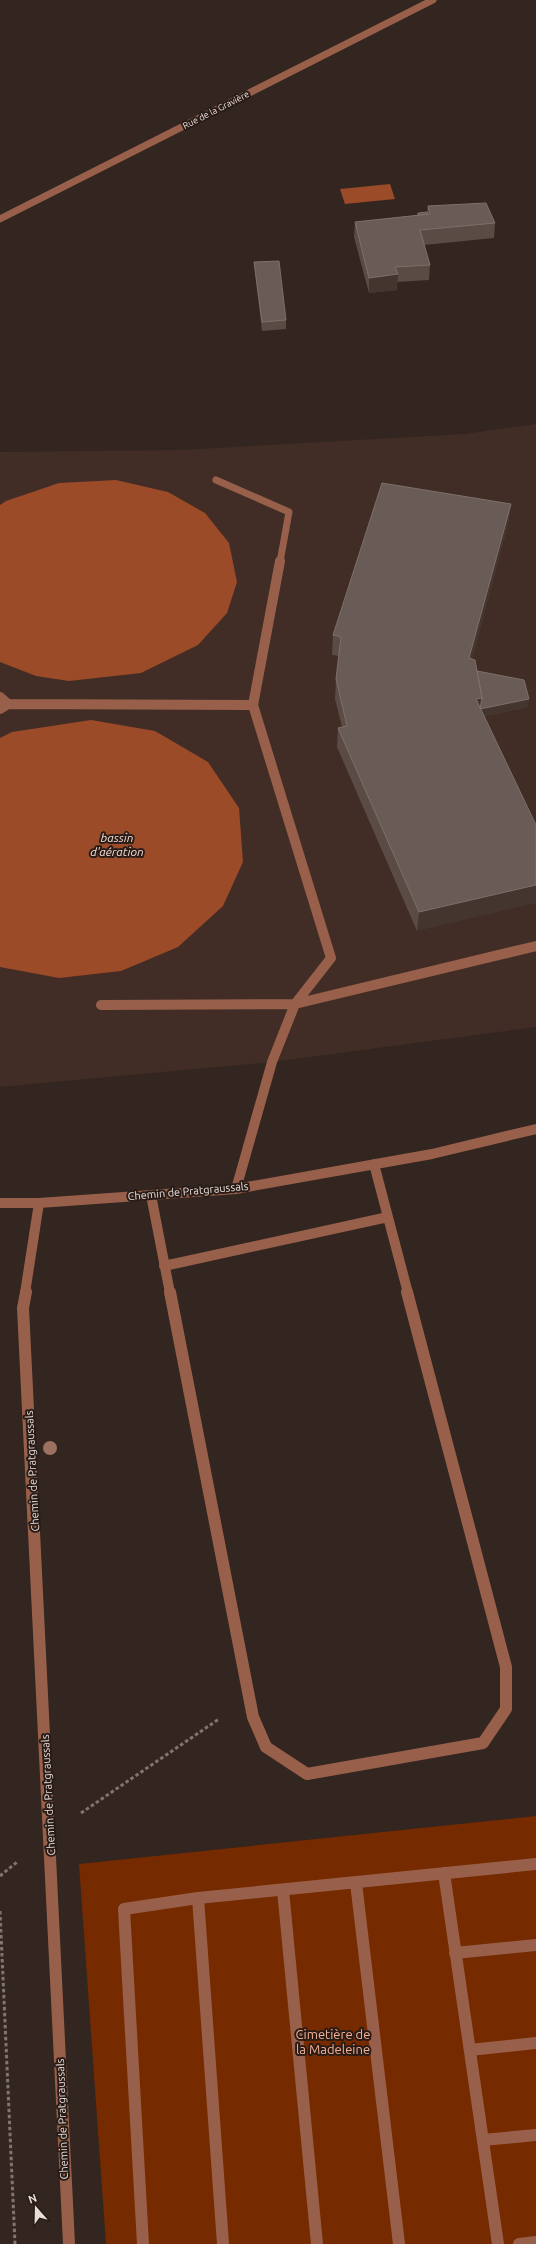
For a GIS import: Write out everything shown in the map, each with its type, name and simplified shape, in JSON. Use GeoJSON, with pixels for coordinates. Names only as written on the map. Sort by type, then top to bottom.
{"type":"FeatureCollection","features":[{"type":"Feature","properties":{"kind":"street","name":"Rue de la Gravière"},"geometry":{"type":"LineString","coordinates":[[0,219],[432,0]]}},
{"type":"Feature","properties":{"kind":"street"},"geometry":{"type":"LineString","coordinates":[[216,480],[289,512],[253,705],[331,958],[295,1004],[272,1062],[236,1189]]}},
{"type":"Feature","properties":{"kind":"street"},"geometry":{"type":"LineString","coordinates":[[0,697],[8,704]]}},
{"type":"Feature","properties":{"kind":"street"},"geometry":{"type":"LineString","coordinates":[[0,710],[8,704],[98,703],[253,705]]}},
{"type":"Feature","properties":{"kind":"street"},"geometry":{"type":"LineString","coordinates":[[101,1005],[295,1004],[536,946]]}},
{"type":"Feature","properties":{"kind":"street","name":"Chemin de Pratgraussals"},"geometry":{"type":"LineString","coordinates":[[69,2244],[23,1308],[39,1203],[236,1189],[432,1154],[536,1129]]}},
{"type":"Feature","properties":{"kind":"street"},"geometry":{"type":"LineString","coordinates":[[151,1195],[253,1717],[266,1747],[307,1774],[483,1743],[506,1709],[506,1667],[374,1164]]}},
{"type":"Feature","properties":{"kind":"street"},"geometry":{"type":"LineString","coordinates":[[0,1203],[39,1203]]}},
{"type":"Feature","properties":{"kind":"street"},"geometry":{"type":"LineString","coordinates":[[164,1266],[388,1217]]}},
{"type":"Feature","properties":{"kind":"street"},"geometry":{"type":"LineString","coordinates":[[143,2244],[124,1909],[198,1898],[536,1864]]}},
{"type":"Feature","properties":{"kind":"street"},"geometry":{"type":"LineString","coordinates":[[444,1873],[498,2244]]}},
{"type":"Feature","properties":{"kind":"street"},"geometry":{"type":"LineString","coordinates":[[356,1882],[399,2244]]}},
{"type":"Feature","properties":{"kind":"street"},"geometry":{"type":"LineString","coordinates":[[283,1890],[317,2244]]}},
{"type":"Feature","properties":{"kind":"street"},"geometry":{"type":"LineString","coordinates":[[198,1898],[223,2244]]}},
{"type":"Feature","properties":{"kind":"street"},"geometry":{"type":"LineString","coordinates":[[455,1953],[536,1945]]}},
{"type":"Feature","properties":{"kind":"street"},"geometry":{"type":"LineString","coordinates":[[470,2050],[536,2043]]}},
{"type":"Feature","properties":{"kind":"street"},"geometry":{"type":"LineString","coordinates":[[483,2140],[536,2135]]}},
{"type":"Feature","properties":{"kind":"street"},"geometry":{"type":"LineString","coordinates":[[520,2244],[536,2242]]}},
{"type":"Feature","properties":{"kind":"path"},"geometry":{"type":"LineString","coordinates":[[50,1834],[249,1698]]}},
{"type":"Feature","properties":{"kind":"path"},"geometry":{"type":"LineString","coordinates":[[0,1911],[15,2244]]}},
{"type":"Feature","properties":{"kind":"shaded area"},"geometry":{"type":"Polygon","coordinates":[[[536,424],[536,1027],[272,1062],[0,1087],[0,452],[181,450],[464,434],[536,424]]]}},
{"type":"Feature","properties":{"kind":"green space","name":"Cimetière de la Madeleine"},"geometry":{"type":"Polygon","coordinates":[[[536,1816],[536,2244],[106,2244],[79,1864],[536,1816]]]}},
{"type":"Feature","properties":{"kind":"water"},"geometry":{"type":"Polygon","coordinates":[[[390,184],[395,199],[345,204],[340,189],[390,184]]]}},
{"type":"Feature","properties":{"kind":"water"},"geometry":{"type":"Polygon","coordinates":[[[116,480],[168,492],[205,513],[229,543],[237,582],[227,613],[198,645],[141,673],[69,681],[36,676],[0,662],[0,505],[6,501],[59,483],[116,480]]]}},
{"type":"Feature","properties":{"kind":"water","name":"bassin d'aération"},"geometry":{"type":"Polygon","coordinates":[[[91,720],[155,731],[208,762],[239,808],[243,862],[223,906],[178,947],[121,971],[59,978],[0,967],[0,738],[12,732],[91,720]]]}},
{"type":"Feature","properties":{"kind":"building"},"geometry":{"type":"Polygon","coordinates":[[[486,203],[495,223],[420,230],[430,265],[395,267],[398,274],[369,278],[355,222],[430,214],[428,206],[486,203]]]}},
{"type":"Feature","properties":{"kind":"building"},"geometry":{"type":"Polygon","coordinates":[[[427,212],[428,214],[418,215],[418,213],[427,212]]]}},
{"type":"Feature","properties":{"kind":"building"},"geometry":{"type":"Polygon","coordinates":[[[279,261],[286,320],[262,322],[254,262],[279,261]]]}},
{"type":"Feature","properties":{"kind":"building"},"geometry":{"type":"Polygon","coordinates":[[[382,483],[511,504],[469,658],[475,660],[482,698],[476,699],[536,825],[536,885],[419,912],[338,728],[347,726],[336,679],[341,637],[333,635],[382,483]]]}},
{"type":"Feature","properties":{"kind":"building"},"geometry":{"type":"Polygon","coordinates":[[[477,671],[524,680],[529,699],[480,709],[482,698],[477,671]]]}}]}
